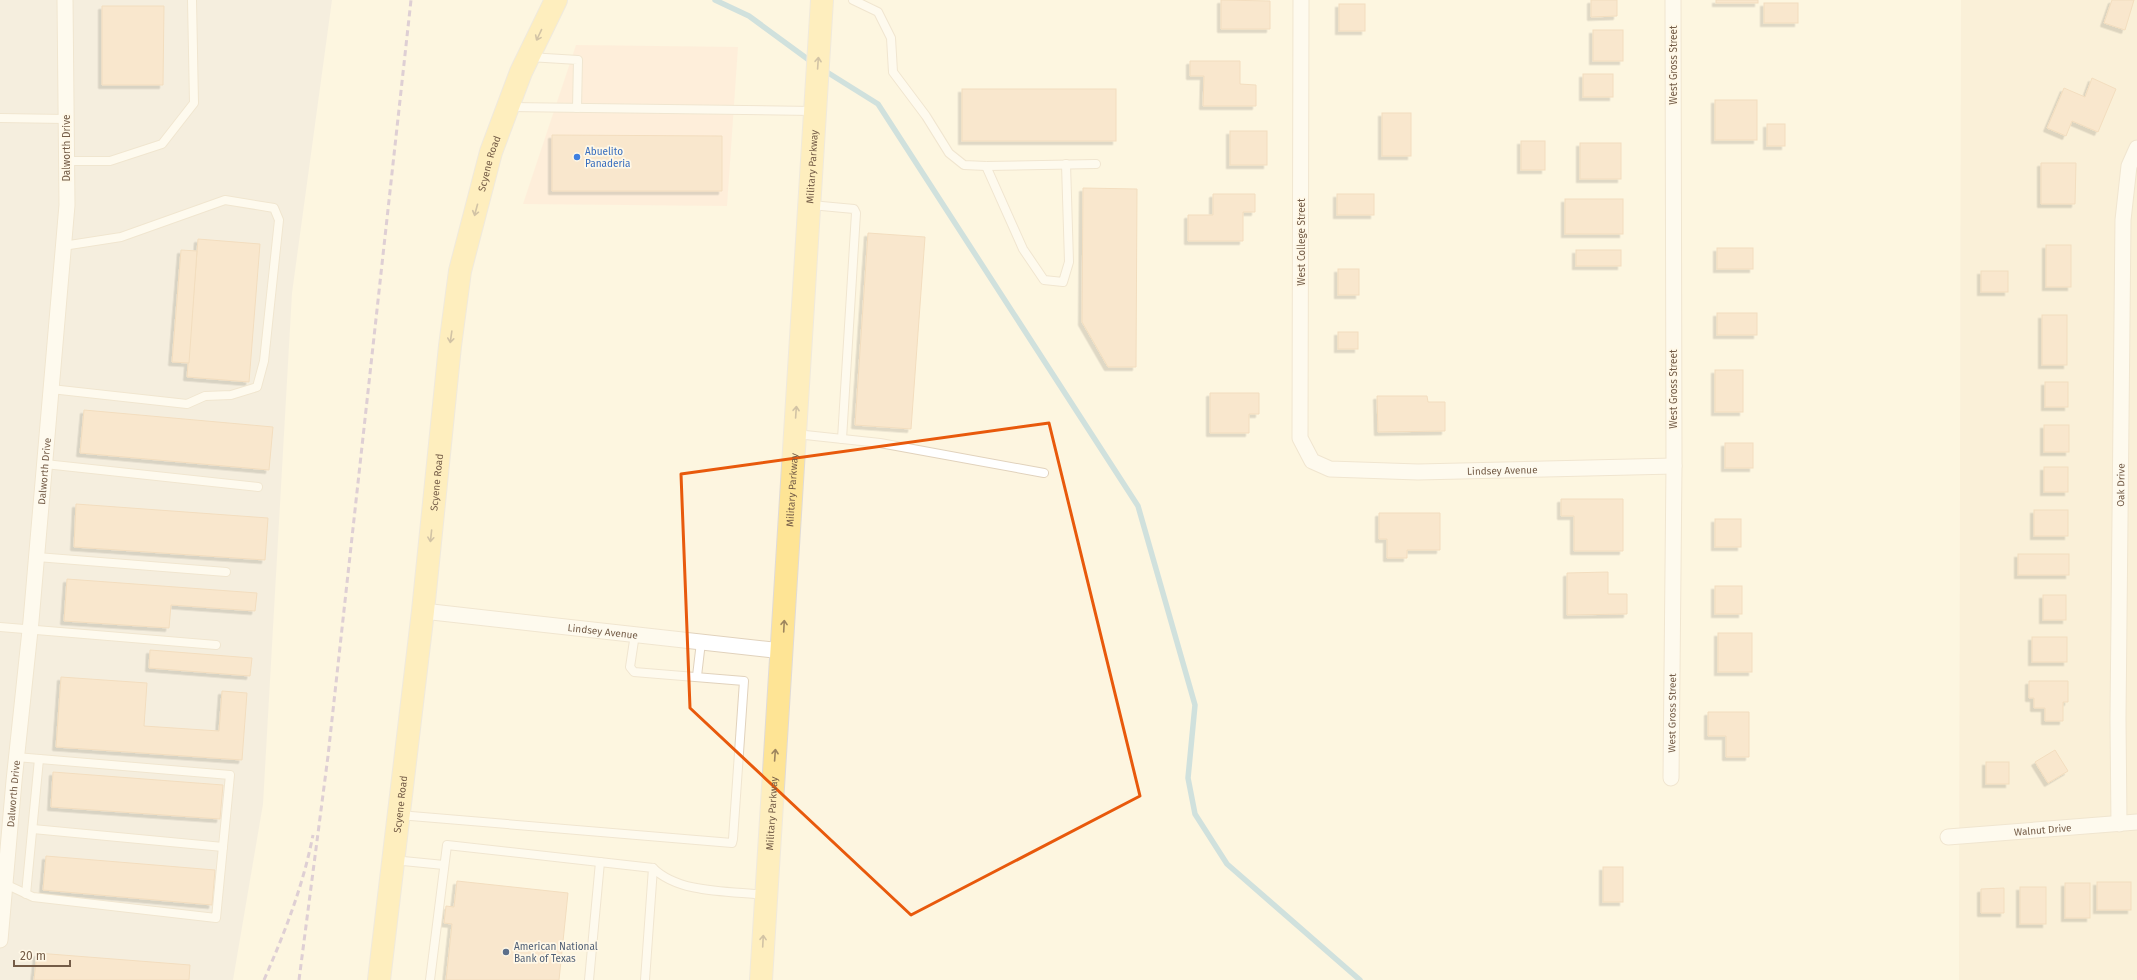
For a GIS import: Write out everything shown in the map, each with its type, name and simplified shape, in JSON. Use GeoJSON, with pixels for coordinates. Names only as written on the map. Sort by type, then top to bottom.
{"type":"FeatureCollection","features":[{"type":"Feature","properties":{"kind":"main road","name":"Scyene Road"},"geometry":{"type":"LineString","coordinates":[[379,980],[423,612],[450,346],[460,271],[492,152],[508,107],[529,57],[556,0]]}},
{"type":"Feature","properties":{"kind":"main road","name":"Military Parkway"},"geometry":{"type":"LineString","coordinates":[[761,980],[822,0]]}},
{"type":"Feature","properties":{"kind":"street","name":"Dalworth Drive"},"geometry":{"type":"LineString","coordinates":[[0,940],[2,883],[37,557],[67,205],[65,0]]}},
{"type":"Feature","properties":{"kind":"street","name":"West College Street"},"geometry":{"type":"LineString","coordinates":[[1301,0],[1300,438],[1312,461],[1330,469]]}},
{"type":"Feature","properties":{"kind":"street","name":"West Gross Street"},"geometry":{"type":"LineString","coordinates":[[1672,778],[1674,466],[1673,0]]}},
{"type":"Feature","properties":{"kind":"street","name":"Oak Drive"},"geometry":{"type":"LineString","coordinates":[[2119,824],[2118,720],[2123,220],[2129,166],[2137,148]]}},
{"type":"Feature","properties":{"kind":"street","name":"Lindsey Avenue"},"geometry":{"type":"LineString","coordinates":[[1330,469],[1418,472],[1674,466]]}},
{"type":"Feature","properties":{"kind":"street","name":"Lindsey Avenue"},"geometry":{"type":"LineString","coordinates":[[423,612],[635,634],[782,652]]}},
{"type":"Feature","properties":{"kind":"street","name":"Walnut Drive"},"geometry":{"type":"LineString","coordinates":[[1948,837],[2137,822]]}},
{"type":"Feature","properties":{"kind":"lane"},"geometry":{"type":"LineString","coordinates":[[67,162],[110,162],[162,144],[194,103],[192,0]]}},
{"type":"Feature","properties":{"kind":"lane"},"geometry":{"type":"LineString","coordinates":[[853,0],[878,12],[891,38],[892,72],[926,116],[949,153],[964,165],[1096,164]]}},
{"type":"Feature","properties":{"kind":"lane"},"geometry":{"type":"LineString","coordinates":[[529,57],[578,60],[577,108]]}},
{"type":"Feature","properties":{"kind":"lane"},"geometry":{"type":"LineString","coordinates":[[508,107],[577,108],[816,101]]}},
{"type":"Feature","properties":{"kind":"lane"},"geometry":{"type":"LineString","coordinates":[[0,118],[66,119]]}},
{"type":"Feature","properties":{"kind":"lane"},"geometry":{"type":"LineString","coordinates":[[986,166],[1024,249],[1044,280],[1063,282],[1069,262],[1066,164]]}},
{"type":"Feature","properties":{"kind":"lane"},"geometry":{"type":"LineString","coordinates":[[51,389],[187,404],[205,396],[231,395],[257,387],[264,361],[279,220],[274,208],[225,200],[174,220],[121,237],[64,246]]}},
{"type":"Feature","properties":{"kind":"lane"},"geometry":{"type":"LineString","coordinates":[[809,204],[854,209],[856,213],[842,439]]}},
{"type":"Feature","properties":{"kind":"lane"},"geometry":{"type":"LineString","coordinates":[[795,434],[880,443],[1044,473]]}},
{"type":"Feature","properties":{"kind":"lane"},"geometry":{"type":"LineString","coordinates":[[45,464],[258,487]]}},
{"type":"Feature","properties":{"kind":"lane"},"geometry":{"type":"LineString","coordinates":[[37,557],[226,572]]}},
{"type":"Feature","properties":{"kind":"lane"},"geometry":{"type":"LineString","coordinates":[[0,627],[216,645]]}},
{"type":"Feature","properties":{"kind":"lane"},"geometry":{"type":"LineString","coordinates":[[398,815],[732,843],[734,839],[745,684],[742,680],[634,672],[630,667],[635,634]]}},
{"type":"Feature","properties":{"kind":"lane"},"geometry":{"type":"LineString","coordinates":[[697,676],[701,642]]}},
{"type":"Feature","properties":{"kind":"lane"},"geometry":{"type":"LineString","coordinates":[[2,883],[33,897],[216,918],[230,775],[16,757]]}},
{"type":"Feature","properties":{"kind":"lane"},"geometry":{"type":"LineString","coordinates":[[26,894],[39,759]]}},
{"type":"Feature","properties":{"kind":"lane"},"geometry":{"type":"LineString","coordinates":[[32,829],[222,847]]}},
{"type":"Feature","properties":{"kind":"lane"},"geometry":{"type":"LineString","coordinates":[[430,980],[447,845],[653,868],[663,878],[689,886],[766,895]]}},
{"type":"Feature","properties":{"kind":"lane"},"geometry":{"type":"LineString","coordinates":[[393,860],[444,865]]}},
{"type":"Feature","properties":{"kind":"lane"},"geometry":{"type":"LineString","coordinates":[[589,980],[600,862]]}},
{"type":"Feature","properties":{"kind":"lane"},"geometry":{"type":"LineString","coordinates":[[645,980],[653,868]]}},
{"type":"Feature","properties":{"kind":"highlighted area"},"geometry":{"type":"Polygon","coordinates":[[[1049,423],[1140,796],[911,915],[690,708],[681,474],[1049,423]]]}},
{"type":"Feature","properties":{"kind":"shaded area"},"geometry":{"type":"Polygon","coordinates":[[[0,0],[332,0],[292,293],[263,804],[233,980],[0,980],[0,0]]]}},
{"type":"Feature","properties":{"kind":"shaded area"},"geometry":{"type":"Polygon","coordinates":[[[1961,0],[2137,0],[2137,980],[1959,980],[1961,0]]]}},
{"type":"Feature","properties":{"kind":"shaded area"},"geometry":{"type":"Polygon","coordinates":[[[576,45],[738,47],[727,206],[523,204],[576,45]]]}},
{"type":"Feature","properties":{"kind":"building"},"geometry":{"type":"Polygon","coordinates":[[[1221,0],[1270,1],[1270,29],[1221,29],[1221,0]]]}},
{"type":"Feature","properties":{"kind":"building"},"geometry":{"type":"Polygon","coordinates":[[[1591,0],[1617,0],[1617,16],[1591,17],[1591,0]]]}},
{"type":"Feature","properties":{"kind":"building"},"geometry":{"type":"Polygon","coordinates":[[[1716,0],[1758,0],[1758,3],[1716,3],[1716,0]]]}},
{"type":"Feature","properties":{"kind":"building"},"geometry":{"type":"Polygon","coordinates":[[[2112,0],[2134,0],[2125,30],[2104,23],[2112,0]]]}},
{"type":"Feature","properties":{"kind":"building"},"geometry":{"type":"Polygon","coordinates":[[[1764,3],[1798,3],[1798,23],[1764,23],[1764,3]]]}},
{"type":"Feature","properties":{"kind":"building"},"geometry":{"type":"Polygon","coordinates":[[[1339,4],[1365,4],[1365,31],[1339,31],[1339,4]]]}},
{"type":"Feature","properties":{"kind":"building"},"geometry":{"type":"Polygon","coordinates":[[[102,6],[164,6],[163,85],[102,85],[102,6]]]}},
{"type":"Feature","properties":{"kind":"building"},"geometry":{"type":"Polygon","coordinates":[[[1593,30],[1623,30],[1623,61],[1593,61],[1593,30]]]}},
{"type":"Feature","properties":{"kind":"building"},"geometry":{"type":"Polygon","coordinates":[[[1190,61],[1240,61],[1240,84],[1256,85],[1256,106],[1203,106],[1204,76],[1190,76],[1190,61]]]}},
{"type":"Feature","properties":{"kind":"building"},"geometry":{"type":"Polygon","coordinates":[[[1583,74],[1613,74],[1613,97],[1583,97],[1583,74]]]}},
{"type":"Feature","properties":{"kind":"building"},"geometry":{"type":"Polygon","coordinates":[[[2092,78],[2116,89],[2098,132],[2072,121],[2066,136],[2047,128],[2064,88],[2085,97],[2092,78]]]}},
{"type":"Feature","properties":{"kind":"building"},"geometry":{"type":"Polygon","coordinates":[[[962,89],[1116,89],[1116,141],[962,141],[962,89]]]}},
{"type":"Feature","properties":{"kind":"building"},"geometry":{"type":"Polygon","coordinates":[[[1715,100],[1757,100],[1757,140],[1715,140],[1715,100]]]}},
{"type":"Feature","properties":{"kind":"building"},"geometry":{"type":"Polygon","coordinates":[[[1382,113],[1411,113],[1411,156],[1382,156],[1382,113]]]}},
{"type":"Feature","properties":{"kind":"building"},"geometry":{"type":"Polygon","coordinates":[[[1767,124],[1785,124],[1785,146],[1767,146],[1767,124]]]}},
{"type":"Feature","properties":{"kind":"building"},"geometry":{"type":"Polygon","coordinates":[[[1230,131],[1267,131],[1267,165],[1230,165],[1230,131]]]}},
{"type":"Feature","properties":{"kind":"building"},"geometry":{"type":"Polygon","coordinates":[[[552,135],[722,136],[722,191],[552,191],[552,135]]]}},
{"type":"Feature","properties":{"kind":"building"},"geometry":{"type":"Polygon","coordinates":[[[1521,141],[1545,141],[1545,170],[1521,170],[1521,141]]]}},
{"type":"Feature","properties":{"kind":"building"},"geometry":{"type":"Polygon","coordinates":[[[1580,143],[1621,143],[1621,179],[1580,179],[1580,143]]]}},
{"type":"Feature","properties":{"kind":"building"},"geometry":{"type":"Polygon","coordinates":[[[2041,163],[2076,163],[2075,204],[2041,204],[2041,163]]]}},
{"type":"Feature","properties":{"kind":"building"},"geometry":{"type":"Polygon","coordinates":[[[1083,188],[1137,189],[1136,367],[1108,367],[1082,322],[1083,188]]]}},
{"type":"Feature","properties":{"kind":"building"},"geometry":{"type":"Polygon","coordinates":[[[1213,194],[1255,194],[1255,212],[1243,212],[1243,241],[1188,241],[1188,215],[1213,215],[1213,194]]]}},
{"type":"Feature","properties":{"kind":"building"},"geometry":{"type":"Polygon","coordinates":[[[1337,194],[1374,194],[1374,215],[1337,215],[1337,194]]]}},
{"type":"Feature","properties":{"kind":"building"},"geometry":{"type":"Polygon","coordinates":[[[1565,199],[1623,199],[1623,234],[1565,234],[1565,199]]]}},
{"type":"Feature","properties":{"kind":"building"},"geometry":{"type":"Polygon","coordinates":[[[868,233],[925,237],[911,429],[855,425],[868,233]]]}},
{"type":"Feature","properties":{"kind":"building"},"geometry":{"type":"Polygon","coordinates":[[[198,239],[260,244],[249,382],[187,377],[198,239]]]}},
{"type":"Feature","properties":{"kind":"building"},"geometry":{"type":"Polygon","coordinates":[[[2046,245],[2071,245],[2071,287],[2046,287],[2046,245]]]}},
{"type":"Feature","properties":{"kind":"building"},"geometry":{"type":"Polygon","coordinates":[[[1717,248],[1753,248],[1753,269],[1717,269],[1717,248]]]}},
{"type":"Feature","properties":{"kind":"building"},"geometry":{"type":"Polygon","coordinates":[[[181,250],[197,251],[189,363],[172,362],[181,250]]]}},
{"type":"Feature","properties":{"kind":"building"},"geometry":{"type":"Polygon","coordinates":[[[1576,250],[1621,250],[1621,266],[1576,266],[1576,250]]]}},
{"type":"Feature","properties":{"kind":"building"},"geometry":{"type":"Polygon","coordinates":[[[1338,269],[1359,269],[1359,295],[1338,295],[1338,269]]]}},
{"type":"Feature","properties":{"kind":"building"},"geometry":{"type":"Polygon","coordinates":[[[1981,271],[2008,271],[2008,292],[1981,292],[1981,271]]]}},
{"type":"Feature","properties":{"kind":"building"},"geometry":{"type":"Polygon","coordinates":[[[1717,313],[1757,313],[1757,335],[1717,335],[1717,313]]]}},
{"type":"Feature","properties":{"kind":"building"},"geometry":{"type":"Polygon","coordinates":[[[2042,315],[2067,315],[2067,365],[2042,365],[2042,315]]]}},
{"type":"Feature","properties":{"kind":"building"},"geometry":{"type":"Polygon","coordinates":[[[1338,332],[1358,332],[1358,349],[1338,349],[1338,332]]]}},
{"type":"Feature","properties":{"kind":"building"},"geometry":{"type":"Polygon","coordinates":[[[1715,370],[1743,370],[1743,412],[1715,412],[1715,370]]]}},
{"type":"Feature","properties":{"kind":"building"},"geometry":{"type":"Polygon","coordinates":[[[2045,382],[2068,382],[2068,407],[2045,407],[2045,382]]]}},
{"type":"Feature","properties":{"kind":"building"},"geometry":{"type":"Polygon","coordinates":[[[1210,393],[1259,393],[1259,414],[1249,414],[1249,433],[1210,433],[1210,393]]]}},
{"type":"Feature","properties":{"kind":"building"},"geometry":{"type":"Polygon","coordinates":[[[1377,396],[1427,396],[1428,402],[1445,402],[1445,431],[1378,432],[1377,396]]]}},
{"type":"Feature","properties":{"kind":"building"},"geometry":{"type":"Polygon","coordinates":[[[84,410],[273,427],[269,470],[80,453],[84,410]]]}},
{"type":"Feature","properties":{"kind":"building"},"geometry":{"type":"Polygon","coordinates":[[[2044,425],[2069,425],[2069,452],[2044,452],[2044,425]]]}},
{"type":"Feature","properties":{"kind":"building"},"geometry":{"type":"Polygon","coordinates":[[[1725,443],[1753,443],[1753,468],[1725,468],[1725,443]]]}},
{"type":"Feature","properties":{"kind":"building"},"geometry":{"type":"Polygon","coordinates":[[[2044,467],[2068,467],[2068,492],[2044,492],[2044,467]]]}},
{"type":"Feature","properties":{"kind":"building"},"geometry":{"type":"Polygon","coordinates":[[[1561,499],[1623,499],[1623,551],[1574,551],[1574,516],[1561,516],[1561,499]]]}},
{"type":"Feature","properties":{"kind":"building"},"geometry":{"type":"Polygon","coordinates":[[[76,504],[268,518],[265,560],[74,547],[76,504]]]}},
{"type":"Feature","properties":{"kind":"building"},"geometry":{"type":"Polygon","coordinates":[[[2034,510],[2068,510],[2068,536],[2034,536],[2034,510]]]}},
{"type":"Feature","properties":{"kind":"building"},"geometry":{"type":"Polygon","coordinates":[[[1379,513],[1440,513],[1440,550],[1407,550],[1407,558],[1387,558],[1387,539],[1379,539],[1379,513]]]}},
{"type":"Feature","properties":{"kind":"building"},"geometry":{"type":"Polygon","coordinates":[[[1715,519],[1741,519],[1741,547],[1715,547],[1715,519]]]}},
{"type":"Feature","properties":{"kind":"building"},"geometry":{"type":"Polygon","coordinates":[[[2018,554],[2069,554],[2069,575],[2018,575],[2018,554]]]}},
{"type":"Feature","properties":{"kind":"building"},"geometry":{"type":"Polygon","coordinates":[[[1608,572],[1608,594],[1627,594],[1627,614],[1567,615],[1567,573],[1608,572]]]}},
{"type":"Feature","properties":{"kind":"building"},"geometry":{"type":"Polygon","coordinates":[[[67,579],[257,593],[255,611],[171,605],[169,628],[64,621],[67,579]]]}},
{"type":"Feature","properties":{"kind":"building"},"geometry":{"type":"Polygon","coordinates":[[[1715,586],[1742,586],[1742,614],[1715,614],[1715,586]]]}},
{"type":"Feature","properties":{"kind":"building"},"geometry":{"type":"Polygon","coordinates":[[[2043,595],[2066,595],[2066,620],[2043,620],[2043,595]]]}},
{"type":"Feature","properties":{"kind":"building"},"geometry":{"type":"Polygon","coordinates":[[[1718,633],[1752,633],[1752,672],[1718,672],[1718,633]]]}},
{"type":"Feature","properties":{"kind":"building"},"geometry":{"type":"Polygon","coordinates":[[[2032,637],[2067,637],[2067,662],[2032,662],[2032,637]]]}},
{"type":"Feature","properties":{"kind":"building"},"geometry":{"type":"Polygon","coordinates":[[[150,650],[252,658],[250,676],[149,668],[150,650]]]}},
{"type":"Feature","properties":{"kind":"building"},"geometry":{"type":"Polygon","coordinates":[[[61,677],[147,683],[144,726],[219,731],[222,691],[247,693],[242,760],[56,747],[61,677]]]}},
{"type":"Feature","properties":{"kind":"building"},"geometry":{"type":"Polygon","coordinates":[[[2029,681],[2068,681],[2068,702],[2063,702],[2063,721],[2045,721],[2045,708],[2034,708],[2034,698],[2029,698],[2029,681]]]}},
{"type":"Feature","properties":{"kind":"building"},"geometry":{"type":"Polygon","coordinates":[[[1708,712],[1749,712],[1749,757],[1726,757],[1726,736],[1708,736],[1708,712]]]}},
{"type":"Feature","properties":{"kind":"building"},"geometry":{"type":"Polygon","coordinates":[[[2055,750],[2068,771],[2048,783],[2035,762],[2055,750]]]}},
{"type":"Feature","properties":{"kind":"building"},"geometry":{"type":"Polygon","coordinates":[[[1986,762],[2009,762],[2009,784],[1986,784],[1986,762]]]}},
{"type":"Feature","properties":{"kind":"building"},"geometry":{"type":"Polygon","coordinates":[[[53,772],[223,785],[220,819],[51,807],[53,772]]]}},
{"type":"Feature","properties":{"kind":"building"},"geometry":{"type":"Polygon","coordinates":[[[46,856],[215,870],[212,905],[43,890],[46,856]]]}},
{"type":"Feature","properties":{"kind":"building"},"geometry":{"type":"Polygon","coordinates":[[[1603,867],[1623,867],[1623,902],[1603,902],[1603,867]]]}},
{"type":"Feature","properties":{"kind":"building","name":"American National Bank of Texas"},"geometry":{"type":"Polygon","coordinates":[[[457,881],[568,893],[559,980],[446,980],[452,924],[444,923],[446,906],[454,907],[457,881]]]}},
{"type":"Feature","properties":{"kind":"building"},"geometry":{"type":"Polygon","coordinates":[[[2097,882],[2131,882],[2131,910],[2097,910],[2097,882]]]}},
{"type":"Feature","properties":{"kind":"building"},"geometry":{"type":"Polygon","coordinates":[[[2065,883],[2090,883],[2090,918],[2065,918],[2065,883]]]}},
{"type":"Feature","properties":{"kind":"building"},"geometry":{"type":"Polygon","coordinates":[[[2020,887],[2046,887],[2046,924],[2020,924],[2020,887]]]}},
{"type":"Feature","properties":{"kind":"building"},"geometry":{"type":"Polygon","coordinates":[[[2004,888],[2004,913],[1981,913],[1981,889],[2004,888]]]}},
{"type":"Feature","properties":{"kind":"building"},"geometry":{"type":"Polygon","coordinates":[[[37,953],[190,965],[189,980],[34,980],[37,953]]]}},
{"type":"Feature","properties":{"kind":"waterway"},"geometry":{"type":"LineString","coordinates":[[715,0],[749,16],[813,63]]}},
{"type":"Feature","properties":{"kind":"waterway"},"geometry":{"type":"LineString","coordinates":[[822,69],[878,104],[1138,506],[1195,705],[1188,778],[1195,814],[1227,864],[1360,980]]}},
{"type":"Feature","properties":{"kind":"railway"},"geometry":{"type":"LineString","coordinates":[[299,980],[328,756],[411,0]]}},
{"type":"Feature","properties":{"kind":"railway"},"geometry":{"type":"LineString","coordinates":[[264,980],[293,909],[313,835]]}},
{"type":"Feature","properties":{"kind":"place","name":"Abuelito Panaderia"},"geometry":{"type":"Point","coordinates":[577,157]}},
{"type":"Feature","properties":{"kind":"place","name":"American National Bank of Texas"},"geometry":{"type":"Point","coordinates":[506,952]}}]}
